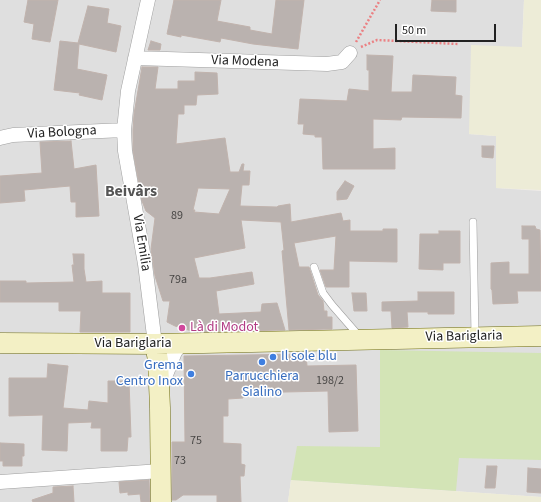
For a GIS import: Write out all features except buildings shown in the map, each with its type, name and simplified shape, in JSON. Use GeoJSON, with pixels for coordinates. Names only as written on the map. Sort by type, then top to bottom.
{"type":"FeatureCollection","features":[{"type":"Feature","properties":{"kind":"street","name":"Via Emilia"},"geometry":{"type":"LineString","coordinates":[[148,0],[126,103],[124,130],[126,150],[146,264],[158,360],[160,393],[161,502]]}},
{"type":"Feature","properties":{"kind":"street","name":"Via Modena"},"geometry":{"type":"LineString","coordinates":[[135,58],[327,64],[342,62],[350,52]]}},
{"type":"Feature","properties":{"kind":"street","name":"Via Bologna"},"geometry":{"type":"LineString","coordinates":[[0,138],[14,135],[124,130]]}},
{"type":"Feature","properties":{"kind":"street","name":"Via Bariglaria"},"geometry":{"type":"LineString","coordinates":[[0,343],[182,344],[541,336]]}},
{"type":"Feature","properties":{"kind":"street","name":"Via Emilia"},"geometry":{"type":"LineString","coordinates":[[160,393],[173,356],[182,344]]}},
{"type":"Feature","properties":{"kind":"street"},"geometry":{"type":"LineString","coordinates":[[0,482],[161,471]]}},
{"type":"Feature","properties":{"kind":"lane"},"geometry":{"type":"LineString","coordinates":[[473,222],[475,337]]}},
{"type":"Feature","properties":{"kind":"lane"},"geometry":{"type":"LineString","coordinates":[[314,267],[323,293],[362,339]]}},
{"type":"Feature","properties":{"kind":"path"},"geometry":{"type":"LineString","coordinates":[[350,52],[380,0]]}},
{"type":"Feature","properties":{"kind":"path"},"geometry":{"type":"LineString","coordinates":[[350,52],[377,40],[458,44]]}},
{"type":"Feature","properties":{"kind":"shaded area"},"geometry":{"type":"Polygon","coordinates":[[[0,0],[524,0],[522,47],[469,134],[496,136],[496,188],[541,191],[541,497],[291,480],[288,502],[0,502],[0,0]]]}},
{"type":"Feature","properties":{"kind":"shaded area"},"geometry":{"type":"Polygon","coordinates":[[[48,480],[50,502],[0,502],[0,483],[48,480]]]}},
{"type":"Feature","properties":{"kind":"green space"},"geometry":{"type":"Polygon","coordinates":[[[524,0],[541,0],[541,190],[496,188],[496,136],[469,134],[471,45],[522,47],[524,0]]]}},
{"type":"Feature","properties":{"kind":"green space"},"geometry":{"type":"Polygon","coordinates":[[[380,350],[541,353],[541,460],[459,458],[456,491],[291,480],[297,446],[380,447],[380,350]]]}},
{"type":"Feature","properties":{"kind":"green space"},"geometry":{"type":"Polygon","coordinates":[[[291,480],[541,497],[541,502],[288,502],[291,480]]]}},
{"type":"Feature","properties":{"kind":"place","name":"Là di Modot"},"geometry":{"type":"Point","coordinates":[182,328]}},
{"type":"Feature","properties":{"kind":"place","name":"Il sole blu"},"geometry":{"type":"Point","coordinates":[273,357]}},
{"type":"Feature","properties":{"kind":"place","name":"Parrucchiera Sialino"},"geometry":{"type":"Point","coordinates":[262,362]}},
{"type":"Feature","properties":{"kind":"place","name":"Grema Centro Inox"},"geometry":{"type":"Point","coordinates":[191,374]}},
{"type":"Feature","properties":{"kind":"district","name":"Beivârs"},"geometry":{"type":"Point","coordinates":[131,192]}}]}
